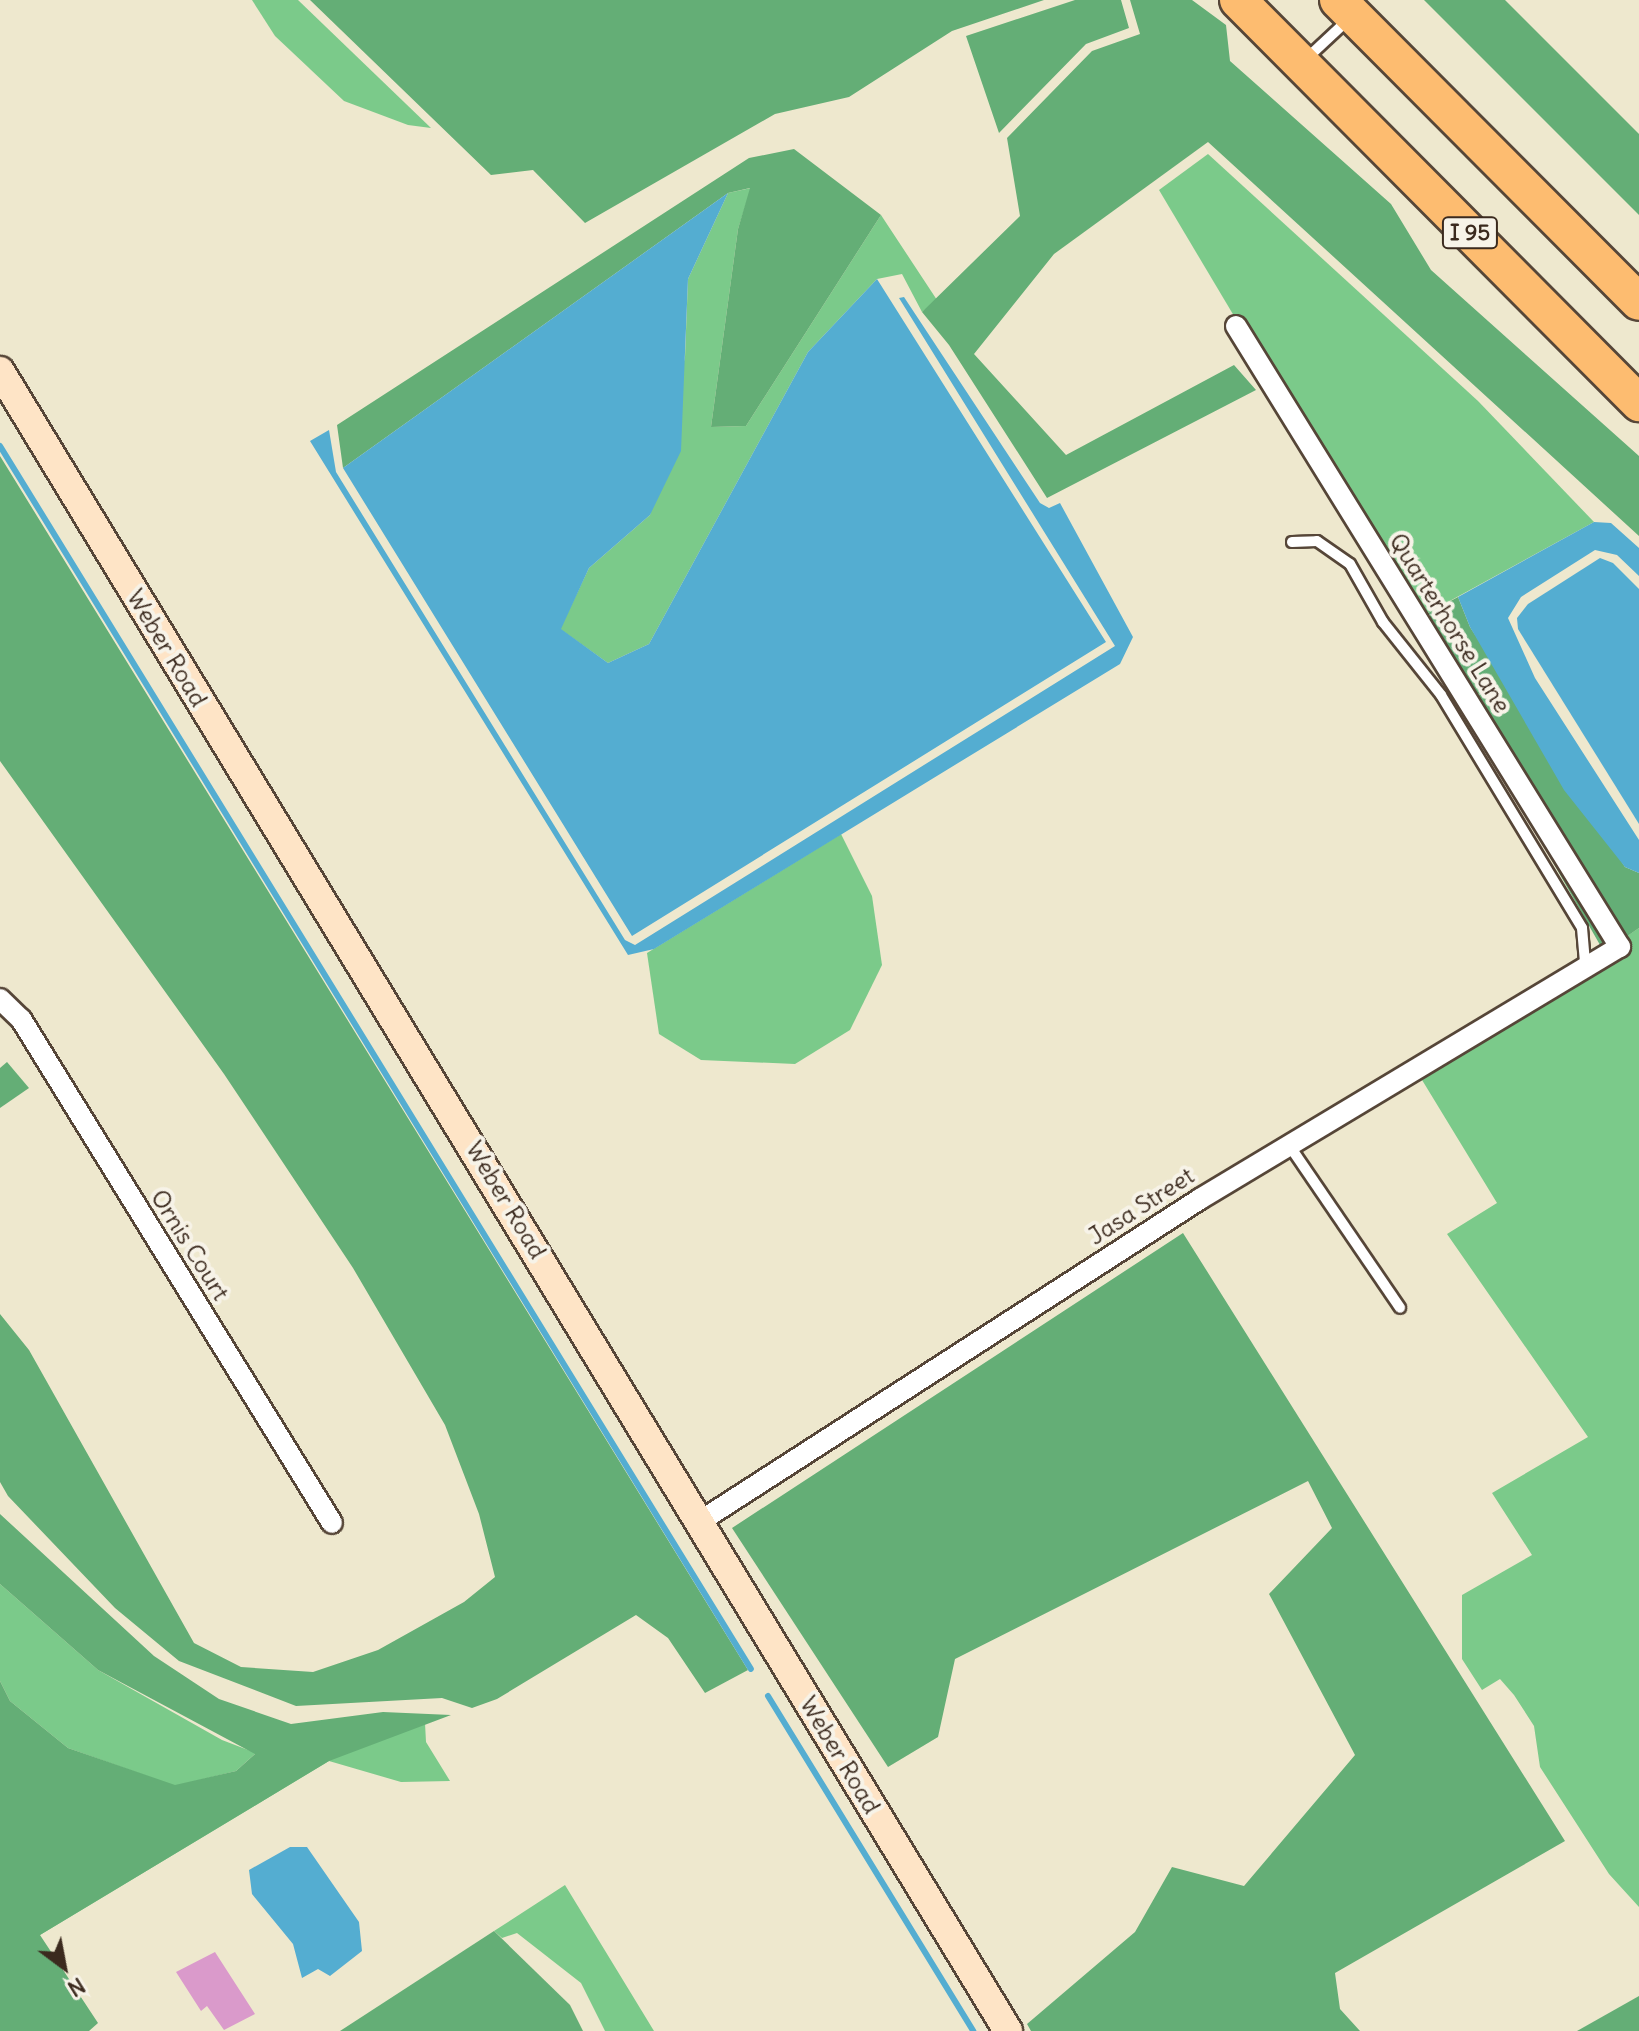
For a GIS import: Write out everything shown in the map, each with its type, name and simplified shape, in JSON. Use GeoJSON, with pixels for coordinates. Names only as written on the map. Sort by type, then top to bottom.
{"type":"FeatureCollection","features":[{"type":"Feature","properties":{"kind":"highway","name":"I 95"},"geometry":{"type":"LineString","coordinates":[[1238,0],[1639,403]]}},
{"type":"Feature","properties":{"kind":"highway"},"geometry":{"type":"LineString","coordinates":[[1346,7],[1639,302]]}},
{"type":"Feature","properties":{"kind":"street","name":"Quarterhorse Lane"},"geometry":{"type":"LineString","coordinates":[[1236,326],[1620,947]]}},
{"type":"Feature","properties":{"kind":"street","name":"Weber Road"},"geometry":{"type":"LineString","coordinates":[[0,371],[1008,2031]]}},
{"type":"Feature","properties":{"kind":"street","name":"Jasa Street"},"geometry":{"type":"LineString","coordinates":[[699,1522],[1289,1145],[1620,947]]}},
{"type":"Feature","properties":{"kind":"street","name":"Ornis Court"},"geometry":{"type":"LineString","coordinates":[[0,999],[21,1019],[332,1523]]}},
{"type":"Feature","properties":{"kind":"lane"},"geometry":{"type":"LineString","coordinates":[[1301,63],[1346,7]]}},
{"type":"Feature","properties":{"kind":"lane"},"geometry":{"type":"LineString","coordinates":[[1292,542],[1317,541],[1350,564],[1383,622],[1441,695],[1582,928],[1588,947],[1585,968]]}},
{"type":"Feature","properties":{"kind":"lane"},"geometry":{"type":"LineString","coordinates":[[1289,1145],[1400,1308]]}},
{"type":"Feature","properties":{"kind":"green space"},"geometry":{"type":"Polygon","coordinates":[[[252,0],[298,0],[431,128],[408,125],[344,101],[275,36],[252,0]]]}},
{"type":"Feature","properties":{"kind":"green space"},"geometry":{"type":"Polygon","coordinates":[[[310,0],[1044,0],[952,31],[849,97],[775,114],[585,223],[533,170],[491,175],[310,0]]]}},
{"type":"Feature","properties":{"kind":"green space"},"geometry":{"type":"Polygon","coordinates":[[[1075,0],[1121,0],[1129,28],[1086,44],[999,133],[966,36],[1075,0]]]}},
{"type":"Feature","properties":{"kind":"green space"},"geometry":{"type":"Polygon","coordinates":[[[1130,0],[1192,0],[1226,25],[1230,61],[1391,204],[1431,270],[1639,456],[1639,536],[1208,142],[1054,254],[974,354],[1066,455],[1234,365],[1256,390],[1047,498],[949,345],[922,312],[1020,216],[1007,138],[1092,51],[1140,34],[1130,0]]]}},
{"type":"Feature","properties":{"kind":"green space"},"geometry":{"type":"Polygon","coordinates":[[[1424,0],[1505,0],[1639,134],[1639,215],[1424,0]]]}},
{"type":"Feature","properties":{"kind":"green space"},"geometry":{"type":"Polygon","coordinates":[[[794,149],[881,215],[746,426],[711,427],[738,229],[750,188],[728,193],[343,468],[337,425],[749,158],[794,149]]]}},
{"type":"Feature","properties":{"kind":"green space"},"geometry":{"type":"Polygon","coordinates":[[[1208,154],[1478,401],[1594,522],[1415,620],[1159,190],[1208,154]]]}},
{"type":"Feature","properties":{"kind":"green space"},"geometry":{"type":"Polygon","coordinates":[[[751,188],[738,229],[711,427],[746,426],[881,215],[937,300],[922,312],[902,274],[877,279],[808,352],[649,644],[608,663],[560,629],[589,568],[650,515],[685,357],[688,279],[728,193],[751,188]]]}},
{"type":"Feature","properties":{"kind":"green space"},"geometry":{"type":"Polygon","coordinates":[[[0,456],[748,1670],[705,1693],[668,1638],[636,1615],[497,1699],[472,1708],[442,1698],[296,1706],[179,1661],[115,1608],[8,1496],[0,1482],[0,1314],[29,1350],[194,1643],[241,1667],[313,1672],[378,1650],[464,1602],[495,1577],[479,1514],[445,1425],[353,1268],[224,1074],[0,761],[0,456]]]}},
{"type":"Feature","properties":{"kind":"green space"},"geometry":{"type":"Polygon","coordinates":[[[1458,597],[1470,627],[1625,867],[1639,873],[1639,928],[1604,952],[1415,620],[1458,597]]]}},
{"type":"Feature","properties":{"kind":"green space"},"geometry":{"type":"Polygon","coordinates":[[[841,834],[872,896],[882,965],[850,1030],[795,1064],[701,1060],[659,1034],[647,953],[841,834]]]}},
{"type":"Feature","properties":{"kind":"green space"},"geometry":{"type":"Polygon","coordinates":[[[1639,928],[1639,1907],[1609,1874],[1540,1767],[1534,1726],[1514,1695],[1500,1679],[1482,1690],[1462,1659],[1462,1595],[1532,1555],[1492,1493],[1588,1437],[1447,1234],[1497,1203],[1419,1075],[1639,928]]]}},
{"type":"Feature","properties":{"kind":"green space"},"geometry":{"type":"Polygon","coordinates":[[[7,1062],[29,1088],[0,1108],[0,1068],[7,1062]]]}},
{"type":"Feature","properties":{"kind":"green space"},"geometry":{"type":"Polygon","coordinates":[[[1183,1233],[1565,1841],[1335,1973],[1340,2009],[1360,2031],[1031,2031],[1027,2024],[1135,1932],[1172,1867],[1244,1886],[1355,1755],[1269,1594],[1332,1528],[1308,1481],[955,1659],[938,1737],[888,1767],[732,1528],[1183,1233]]]}},
{"type":"Feature","properties":{"kind":"green space"},"geometry":{"type":"Polygon","coordinates":[[[0,1514],[154,1656],[219,1699],[291,1724],[383,1712],[451,1715],[329,1761],[40,1935],[98,2023],[89,2031],[0,2031],[0,1681],[10,1701],[68,1748],[175,1785],[236,1771],[255,1754],[98,1670],[0,1584],[0,1514]]]}},
{"type":"Feature","properties":{"kind":"green space"},"geometry":{"type":"Polygon","coordinates":[[[0,1584],[98,1670],[222,1740],[256,1753],[236,1771],[175,1786],[68,1748],[10,1701],[0,1681],[0,1584]]]}},
{"type":"Feature","properties":{"kind":"green space"},"geometry":{"type":"Polygon","coordinates":[[[425,1723],[426,1742],[450,1781],[401,1782],[329,1761],[0,1959],[272,1775],[425,1723]]]}},
{"type":"Feature","properties":{"kind":"green space"},"geometry":{"type":"Polygon","coordinates":[[[565,1885],[654,2031],[605,2031],[581,1983],[517,1933],[502,1938],[494,1931],[565,1885]]]}},
{"type":"Feature","properties":{"kind":"green space"},"geometry":{"type":"Polygon","coordinates":[[[494,1931],[570,2005],[583,2031],[340,2031],[494,1931]]]}},
{"type":"Feature","properties":{"kind":"green space"},"geometry":{"type":"Polygon","coordinates":[[[1639,1996],[1639,2031],[1577,2031],[1639,1996]]]}},
{"type":"Feature","properties":{"kind":"water"},"geometry":{"type":"Polygon","coordinates":[[[728,193],[688,279],[681,451],[650,515],[589,568],[561,629],[608,663],[649,644],[808,352],[877,279],[1106,642],[632,936],[343,468],[728,193]]]}},
{"type":"Feature","properties":{"kind":"water"},"geometry":{"type":"Polygon","coordinates":[[[904,297],[1040,503],[1049,508],[1060,503],[1133,637],[1120,664],[654,949],[628,955],[310,441],[329,430],[336,472],[625,940],[635,945],[1115,646],[899,298],[904,297]]]}},
{"type":"Feature","properties":{"kind":"water"},"geometry":{"type":"Polygon","coordinates":[[[1594,522],[1611,523],[1639,548],[1639,576],[1617,555],[1595,550],[1521,597],[1508,618],[1535,678],[1639,840],[1639,873],[1625,867],[1564,790],[1470,627],[1458,597],[1594,522]]]}},
{"type":"Feature","properties":{"kind":"water"},"geometry":{"type":"Polygon","coordinates":[[[1600,558],[1613,563],[1639,589],[1639,824],[1518,629],[1517,618],[1528,604],[1600,558]]]}},
{"type":"Feature","properties":{"kind":"water"},"geometry":{"type":"Polygon","coordinates":[[[290,1847],[307,1847],[359,1922],[362,1951],[330,1976],[318,1969],[302,1978],[293,1944],[252,1894],[249,1870],[290,1847]]]}},
{"type":"Feature","properties":{"kind":"building"},"geometry":{"type":"Polygon","coordinates":[[[215,1952],[255,2014],[224,2030],[207,2006],[201,2011],[176,1972],[215,1952]]]}},
{"type":"Feature","properties":{"kind":"waterway"},"geometry":{"type":"LineString","coordinates":[[0,446],[751,1669]]}},
{"type":"Feature","properties":{"kind":"waterway"},"geometry":{"type":"LineString","coordinates":[[768,1696],[973,2031]]}}]}
